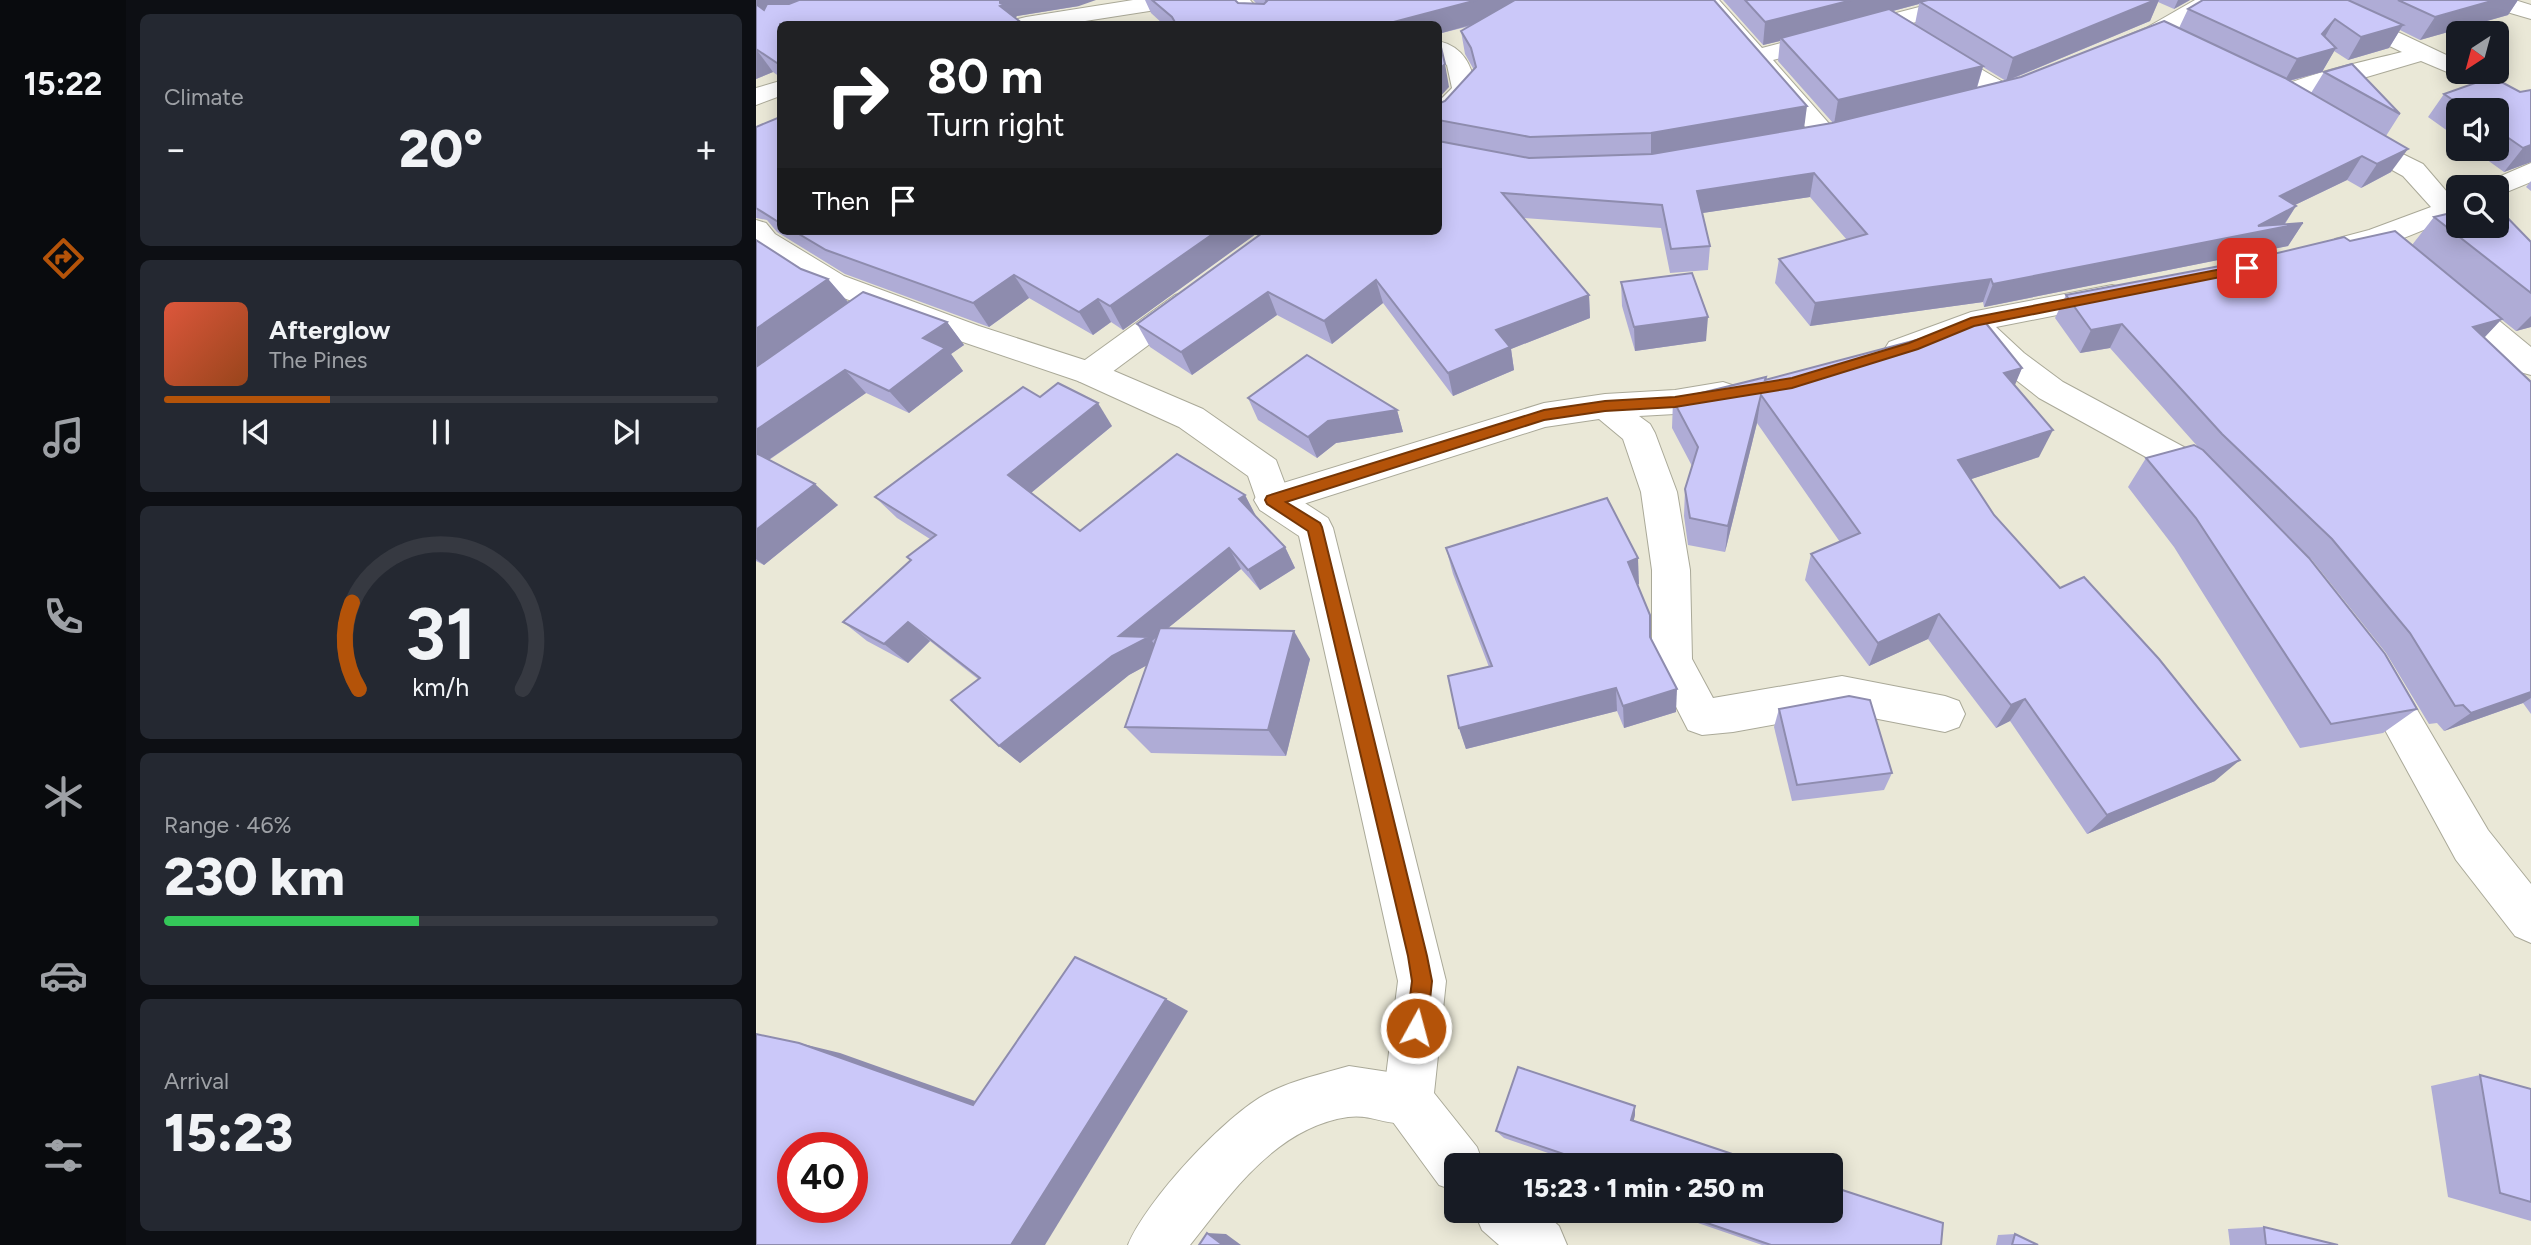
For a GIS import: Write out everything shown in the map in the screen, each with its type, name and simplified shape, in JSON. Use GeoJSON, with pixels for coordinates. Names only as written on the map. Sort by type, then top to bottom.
{"type":"FeatureCollection","features":[{"type":"Feature","properties":{"kind":"street"},"geometry":{"type":"LineString","coordinates":[[1050,21],[1172,0]]}},
{"type":"Feature","properties":{"kind":"street"},"geometry":{"type":"LineString","coordinates":[[1238,0],[1256,21]]}},
{"type":"Feature","properties":{"kind":"street"},"geometry":{"type":"LineString","coordinates":[[1707,0],[1757,57],[1837,134],[1800,141]]}},
{"type":"Feature","properties":{"kind":"street"},"geometry":{"type":"LineString","coordinates":[[1757,57],[1972,0]]}},
{"type":"Feature","properties":{"kind":"street"},"geometry":{"type":"LineString","coordinates":[[2104,53],[2165,27],[2211,0]]}},
{"type":"Feature","properties":{"kind":"street"},"geometry":{"type":"LineString","coordinates":[[2312,0],[2446,64]]}},
{"type":"Feature","properties":{"kind":"street"},"geometry":{"type":"LineString","coordinates":[[2491,0],[2531,12]]}},
{"type":"Feature","properties":{"kind":"street"},"geometry":{"type":"LineString","coordinates":[[1888,22],[2004,93]]}},
{"type":"Feature","properties":{"kind":"street"},"geometry":{"type":"LineString","coordinates":[[1442,51],[1458,62],[1465,89],[1442,113]]}},
{"type":"Feature","properties":{"kind":"street"},"geometry":{"type":"LineString","coordinates":[[2306,109],[2272,88],[2304,86],[2424,53]]}},
{"type":"Feature","properties":{"kind":"street"},"geometry":{"type":"LineString","coordinates":[[1966,103],[2029,83]]}},
{"type":"Feature","properties":{"kind":"street"},"geometry":{"type":"LineString","coordinates":[[756,97],[777,89]]}},
{"type":"Feature","properties":{"kind":"street"},"geometry":{"type":"LineString","coordinates":[[2330,123],[2413,170],[2446,201]]}},
{"type":"Feature","properties":{"kind":"street"},"geometry":{"type":"LineString","coordinates":[[2509,182],[2531,171]]}},
{"type":"Feature","properties":{"kind":"street"},"geometry":{"type":"LineString","coordinates":[[2312,253],[2388,246],[2446,213]]}},
{"type":"Feature","properties":{"kind":"street"},"geometry":{"type":"LineString","coordinates":[[756,229],[765,240],[833,283],[1089,373],[1191,418],[1264,469],[1272,500],[1315,527],[1422,981],[1408,1100],[1448,1153]]}},
{"type":"Feature","properties":{"kind":"street"},"geometry":{"type":"LineString","coordinates":[[2429,279],[2531,364]]}},
{"type":"Feature","properties":{"kind":"street"},"geometry":{"type":"LineString","coordinates":[[1089,373],[1207,287]]}},
{"type":"Feature","properties":{"kind":"street"},"geometry":{"type":"LineString","coordinates":[[1877,357],[1914,346],[1971,322],[2142,289]]}},
{"type":"Feature","properties":{"kind":"street"},"geometry":{"type":"LineString","coordinates":[[845,323],[878,299]]}},
{"type":"Feature","properties":{"kind":"street"},"geometry":{"type":"LineString","coordinates":[[1971,322],[2013,361],[2052,390],[2196,469],[2233,507]]}},
{"type":"Feature","properties":{"kind":"street"},"geometry":{"type":"LineString","coordinates":[[1272,500],[1544,415],[1605,406],[1675,402],[1753,389]]}},
{"type":"Feature","properties":{"kind":"street"},"geometry":{"type":"LineString","coordinates":[[1605,406],[1638,433],[1659,492],[1671,569],[1672,660],[1702,717],[1842,694],[1945,713]]}},
{"type":"Feature","properties":{"kind":"street"},"geometry":{"type":"LineString","coordinates":[[2354,646],[2371,666],[2463,830],[2531,920]]}},
{"type":"Feature","properties":{"kind":"street"},"geometry":{"type":"LineString","coordinates":[[1155,1245],[1224,1160],[1284,1112],[1349,1091],[1408,1100]]}},
{"type":"Feature","properties":{"kind":"street"},"geometry":{"type":"LineString","coordinates":[[1515,1223],[1540,1245]]}},
{"type":"Feature","properties":{"kind":"building"},"geometry":{"type":"Polygon","coordinates":[[[799,0],[1000,0],[1000,3],[1005,4],[1000,6],[1019,21],[777,21],[777,63],[756,49],[756,4],[764,10],[767,4],[789,4],[799,0]]]}},
{"type":"Feature","properties":{"kind":"building"},"geometry":{"type":"Polygon","coordinates":[[[1152,0],[1235,0],[1238,3],[1264,4],[1266,0],[1477,0],[1397,21],[1174,21],[1152,0]]]}},
{"type":"Feature","properties":{"kind":"building"},"geometry":{"type":"Polygon","coordinates":[[[1515,0],[1714,0],[1807,106],[1651,133],[1530,137],[1442,121],[1442,102],[1476,67],[1471,48],[1461,31],[1515,0]]]}},
{"type":"Feature","properties":{"kind":"building"},"geometry":{"type":"Polygon","coordinates":[[[1745,0],[1852,0],[1765,22],[1745,0]]]}},
{"type":"Feature","properties":{"kind":"building"},"geometry":{"type":"Polygon","coordinates":[[[2155,0],[2013,58],[1920,2],[2155,0]]]}},
{"type":"Feature","properties":{"kind":"building"},"geometry":{"type":"Polygon","coordinates":[[[2203,0],[2348,0],[2403,25],[2361,37],[2335,19],[2322,34],[2336,48],[2297,59],[2188,9],[2203,0]]]}},
{"type":"Feature","properties":{"kind":"building"},"geometry":{"type":"Polygon","coordinates":[[[2398,0],[2495,0],[2435,17],[2398,0]]]}},
{"type":"Feature","properties":{"kind":"building"},"geometry":{"type":"Polygon","coordinates":[[[1889,9],[1983,66],[1838,100],[1781,38],[1889,9]]]}},
{"type":"Feature","properties":{"kind":"building"},"geometry":{"type":"Polygon","coordinates":[[[2164,21],[2285,78],[2408,149],[2377,164],[2362,156],[2280,196],[2296,206],[2258,226],[2303,223],[1993,284],[1991,279],[1815,303],[1779,259],[1867,234],[1814,173],[1697,191],[1710,246],[1671,249],[1662,205],[1502,193],[1589,295],[1496,330],[1510,347],[1448,373],[1376,280],[1324,321],[1268,292],[1181,352],[1137,324],[1259,235],[1442,235],[1442,142],[1529,158],[1652,154],[1832,123],[2021,77],[2164,21]]]}},
{"type":"Feature","properties":{"kind":"building"},"geometry":{"type":"Polygon","coordinates":[[[2352,64],[2400,114],[2324,72],[2352,64]]]}},
{"type":"Feature","properties":{"kind":"building"},"geometry":{"type":"Polygon","coordinates":[[[2472,84],[2505,84],[2520,92],[2531,90],[2531,145],[2523,148],[2509,138],[2509,98],[2450,98],[2444,94],[2472,84]]]}},
{"type":"Feature","properties":{"kind":"building"},"geometry":{"type":"Polygon","coordinates":[[[777,118],[777,221],[756,208],[756,127],[777,118]]]}},
{"type":"Feature","properties":{"kind":"building"},"geometry":{"type":"Polygon","coordinates":[[[2446,214],[2446,226],[2434,217],[2446,214]]]}},
{"type":"Feature","properties":{"kind":"building"},"geometry":{"type":"Polygon","coordinates":[[[2509,219],[2531,242],[2531,293],[2461,238],[2509,238],[2509,219]]]}},
{"type":"Feature","properties":{"kind":"building"},"geometry":{"type":"Polygon","coordinates":[[[2395,231],[2502,319],[2473,327],[2531,382],[2531,692],[2471,713],[2463,705],[2455,706],[2410,633],[2332,539],[2222,434],[2122,324],[2091,330],[2066,295],[2236,263],[2344,237],[2350,241],[2395,231]]]}},
{"type":"Feature","properties":{"kind":"building"},"geometry":{"type":"Polygon","coordinates":[[[801,235],[1211,235],[1110,306],[1098,299],[1079,312],[1014,275],[973,303],[826,250],[801,235]]]}},
{"type":"Feature","properties":{"kind":"building"},"geometry":{"type":"Polygon","coordinates":[[[756,240],[801,269],[828,279],[756,329],[756,240]]]}},
{"type":"Feature","properties":{"kind":"building"},"geometry":{"type":"Polygon","coordinates":[[[1692,273],[1708,317],[1634,327],[1621,282],[1692,273]]]}},
{"type":"Feature","properties":{"kind":"building"},"geometry":{"type":"Polygon","coordinates":[[[863,292],[947,322],[923,338],[945,348],[889,391],[845,370],[756,430],[756,367],[863,292]]]}},
{"type":"Feature","properties":{"kind":"building"},"geometry":{"type":"Polygon","coordinates":[[[1985,322],[2022,368],[2004,373],[2053,430],[1958,460],[1994,515],[2060,588],[2084,577],[2159,659],[2240,760],[2107,815],[2025,699],[2011,705],[1939,614],[1878,643],[1811,554],[1860,533],[1761,395],[1728,526],[1690,518],[1685,489],[1698,447],[1673,400],[1766,377],[1765,380],[1985,322]]]}},
{"type":"Feature","properties":{"kind":"building"},"geometry":{"type":"Polygon","coordinates":[[[1307,355],[1397,410],[1328,421],[1308,437],[1248,398],[1307,355]]]}},
{"type":"Feature","properties":{"kind":"building"},"geometry":{"type":"Polygon","coordinates":[[[1058,383],[1098,403],[1008,475],[1080,531],[1177,454],[1245,495],[1239,499],[1285,547],[1248,570],[1229,548],[1119,636],[1149,637],[1112,656],[999,746],[951,700],[980,678],[908,622],[884,644],[843,622],[911,560],[907,557],[936,535],[875,497],[1023,387],[1040,397],[1058,383]]]}},
{"type":"Feature","properties":{"kind":"building"},"geometry":{"type":"Polygon","coordinates":[[[2194,445],[2203,450],[2309,558],[2385,654],[2417,709],[2331,724],[2196,518],[2146,458],[2194,445]]]}},
{"type":"Feature","properties":{"kind":"building"},"geometry":{"type":"Polygon","coordinates":[[[756,453],[815,484],[756,530],[756,453]]]}},
{"type":"Feature","properties":{"kind":"building"},"geometry":{"type":"Polygon","coordinates":[[[1607,498],[1638,558],[1628,562],[1650,615],[1650,637],[1677,689],[1623,706],[1616,688],[1459,728],[1448,676],[1492,666],[1446,548],[1607,498]]]}},
{"type":"Feature","properties":{"kind":"building"},"geometry":{"type":"Polygon","coordinates":[[[1160,628],[1294,631],[1268,730],[1125,727],[1160,628]]]}},
{"type":"Feature","properties":{"kind":"building"},"geometry":{"type":"Polygon","coordinates":[[[1849,696],[1870,700],[1892,773],[1797,785],[1779,709],[1849,696]]]}},
{"type":"Feature","properties":{"kind":"building"},"geometry":{"type":"Polygon","coordinates":[[[1075,957],[1166,999],[1011,1245],[756,1245],[756,1034],[799,1043],[973,1105],[1075,957]]]}},
{"type":"Feature","properties":{"kind":"building"},"geometry":{"type":"Polygon","coordinates":[[[1518,1067],[1635,1106],[1631,1120],[1729,1153],[1561,1153],[1496,1131],[1518,1067]]]}},
{"type":"Feature","properties":{"kind":"building"},"geometry":{"type":"Polygon","coordinates":[[[2480,1075],[2531,1089],[2531,1202],[2500,1193],[2480,1075]]]}},
{"type":"Feature","properties":{"kind":"building"},"geometry":{"type":"Polygon","coordinates":[[[1843,1190],[1943,1223],[1941,1245],[1771,1245],[1707,1223],[1843,1223],[1843,1190]]]}},
{"type":"Feature","properties":{"kind":"building"},"geometry":{"type":"Polygon","coordinates":[[[2264,1227],[2338,1245],[2266,1245],[2264,1227]]]}},
{"type":"Feature","properties":{"kind":"building"},"geometry":{"type":"Polygon","coordinates":[[[1207,1233],[1223,1245],[1199,1245],[1207,1233]]]}},
{"type":"Feature","properties":{"kind":"building"},"geometry":{"type":"Polygon","coordinates":[[[2015,1234],[2038,1245],[2012,1245],[2015,1234]]]}},
{"type":"Feature","properties":{"kind":"route"},"geometry":{"type":"LineString","coordinates":[[1416,1028],[1422,981],[1417,956],[1315,527],[1272,500],[1544,415],[1605,406],[1675,402],[1792,383],[1914,346],[1971,322],[2247,268]]}}]}
